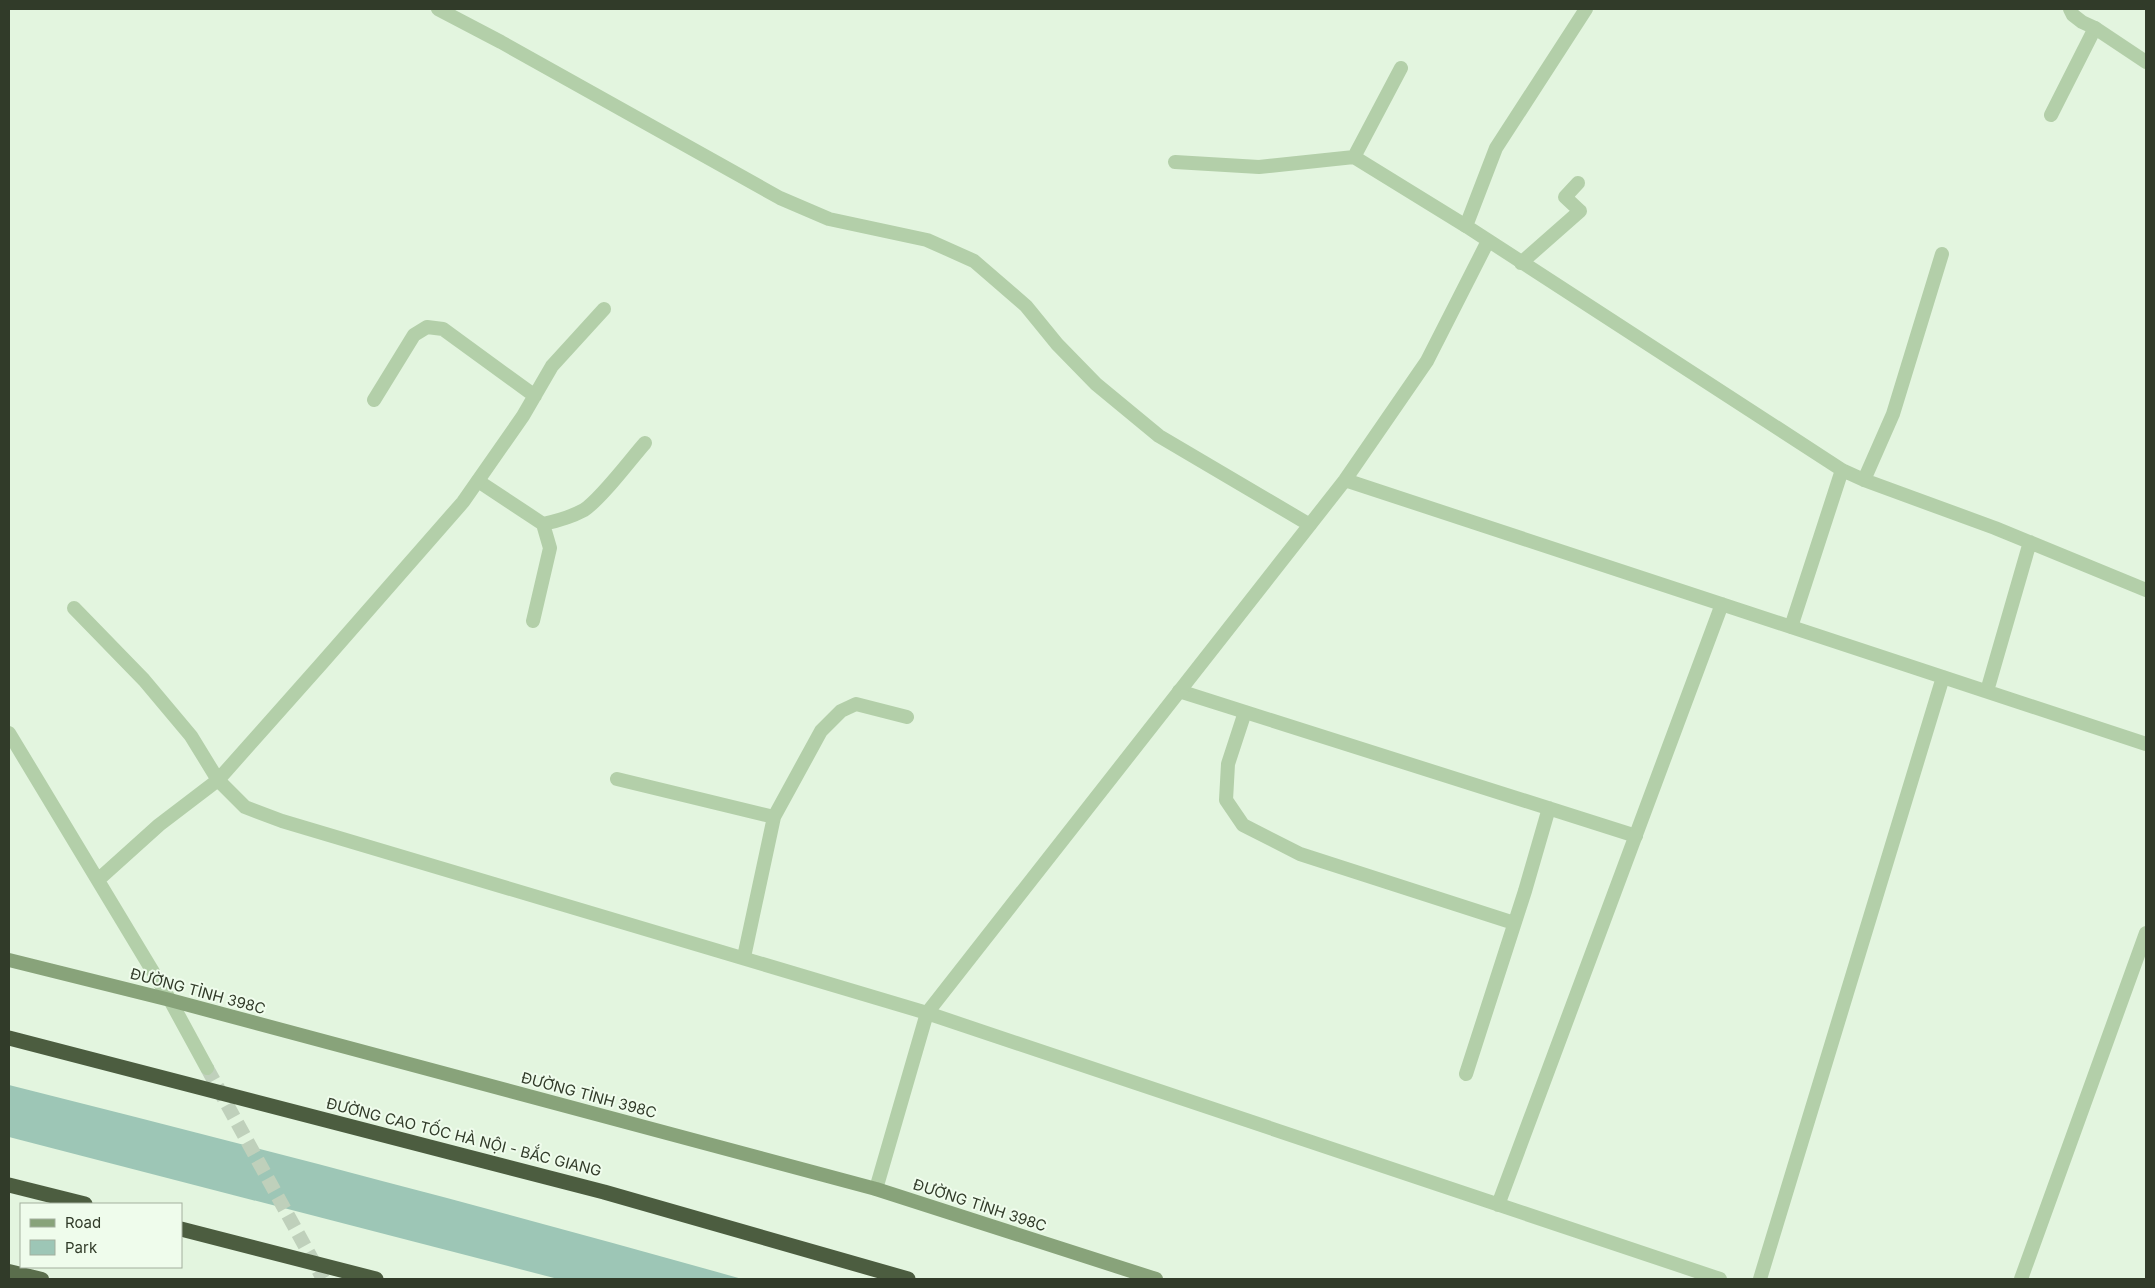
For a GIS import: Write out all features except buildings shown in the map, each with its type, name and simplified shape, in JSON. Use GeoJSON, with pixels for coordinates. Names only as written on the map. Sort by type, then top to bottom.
{"type":"FeatureCollection","features":[{"type":"Feature","properties":{"kind":"highway","name":"ĐƯỜNG CAO TỐC HÀ NỘI - BẮC GIANG"},"geometry":{"type":"LineString","coordinates":[[9,1038],[604,1192],[908,1279]]}},
{"type":"Feature","properties":{"kind":"highway"},"geometry":{"type":"LineString","coordinates":[[9,1184],[81,1203]]}},
{"type":"Feature","properties":{"kind":"highway"},"geometry":{"type":"LineString","coordinates":[[182,1229],[376,1279]]}},
{"type":"Feature","properties":{"kind":"highway"},"geometry":{"type":"LineString","coordinates":[[9,1271],[42,1279]]}},
{"type":"Feature","properties":{"kind":"main road","name":"ĐƯỜNG TỈNH 398C"},"geometry":{"type":"LineString","coordinates":[[9,960],[170,1000],[876,1189],[1156,1279]]}},
{"type":"Feature","properties":{"kind":"street"},"geometry":{"type":"LineString","coordinates":[[438,9],[502,42],[780,198],[829,219],[927,240],[974,261],[1026,306],[1057,344],[1096,384],[1159,436],[1310,525]]}},
{"type":"Feature","properties":{"kind":"street"},"geometry":{"type":"LineString","coordinates":[[1466,226],[1496,148],[1586,9]]}},
{"type":"Feature","properties":{"kind":"street"},"geometry":{"type":"LineString","coordinates":[[2070,9],[2073,15],[2082,22],[2095,28],[2146,62]]}},
{"type":"Feature","properties":{"kind":"street"},"geometry":{"type":"LineString","coordinates":[[2051,115],[2095,28]]}},
{"type":"Feature","properties":{"kind":"street"},"geometry":{"type":"LineString","coordinates":[[1354,157],[1401,68]]}},
{"type":"Feature","properties":{"kind":"street"},"geometry":{"type":"LineString","coordinates":[[1175,162],[1259,167],[1354,157],[1488,240],[1842,470],[2030,542],[2146,590]]}},
{"type":"Feature","properties":{"kind":"street"},"geometry":{"type":"LineString","coordinates":[[1521,262],[1580,211],[1565,197],[1578,183]]}},
{"type":"Feature","properties":{"kind":"street"},"geometry":{"type":"LineString","coordinates":[[876,1189],[927,1013],[1345,480],[1427,361],[1488,240]]}},
{"type":"Feature","properties":{"kind":"street"},"geometry":{"type":"LineString","coordinates":[[1864,480],[1893,414],[1942,254]]}},
{"type":"Feature","properties":{"kind":"street"},"geometry":{"type":"LineString","coordinates":[[99,879],[159,825],[218,780],[456,509],[478,481],[535,396],[552,366],[604,309]]}},
{"type":"Feature","properties":{"kind":"street"},"geometry":{"type":"LineString","coordinates":[[374,400],[414,335],[427,328],[443,329],[535,396]]}},
{"type":"Feature","properties":{"kind":"street"},"geometry":{"type":"LineString","coordinates":[[543,524],[566,518],[586,508],[614,480],[645,443]]}},
{"type":"Feature","properties":{"kind":"street"},"geometry":{"type":"LineString","coordinates":[[1791,627],[1842,470]]}},
{"type":"Feature","properties":{"kind":"street"},"geometry":{"type":"LineString","coordinates":[[1345,480],[2146,744]]}},
{"type":"Feature","properties":{"kind":"street"},"geometry":{"type":"LineString","coordinates":[[478,481],[543,524],[550,548],[534,621]]}},
{"type":"Feature","properties":{"kind":"street"},"geometry":{"type":"LineString","coordinates":[[1987,691],[2030,542]]}},
{"type":"Feature","properties":{"kind":"street"},"geometry":{"type":"LineString","coordinates":[[1498,1205],[1722,604]]}},
{"type":"Feature","properties":{"kind":"street"},"geometry":{"type":"LineString","coordinates":[[74,608],[144,680],[191,736],[218,780],[245,807],[282,821],[927,1013],[1720,1279]]}},
{"type":"Feature","properties":{"kind":"street"},"geometry":{"type":"LineString","coordinates":[[1760,1279],[1942,677]]}},
{"type":"Feature","properties":{"kind":"street"},"geometry":{"type":"LineString","coordinates":[[1179,691],[1636,836]]}},
{"type":"Feature","properties":{"kind":"street"},"geometry":{"type":"LineString","coordinates":[[744,957],[774,817],[821,731],[840,711],[856,704],[908,717]]}},
{"type":"Feature","properties":{"kind":"street"},"geometry":{"type":"LineString","coordinates":[[1245,712],[1228,764],[1226,800],[1243,825],[1300,854],[1514,923]]}},
{"type":"Feature","properties":{"kind":"street"},"geometry":{"type":"LineString","coordinates":[[9,733],[99,879],[170,1000],[207,1068]]}},
{"type":"Feature","properties":{"kind":"street"},"geometry":{"type":"LineString","coordinates":[[617,779],[774,817]]}},
{"type":"Feature","properties":{"kind":"street"},"geometry":{"type":"LineString","coordinates":[[1466,1074],[1549,808]]}},
{"type":"Feature","properties":{"kind":"street"},"geometry":{"type":"LineString","coordinates":[[2021,1279],[2146,934]]}},
{"type":"Feature","properties":{"kind":"green space"},"geometry":{"type":"Polygon","coordinates":[[[9,1085],[376,1179],[742,1279],[558,1279],[9,1137],[9,1085]]]}},
{"type":"Feature","properties":{"kind":"tunnel"},"geometry":{"type":"LineString","coordinates":[[207,1068],[323,1279]]}}]}
